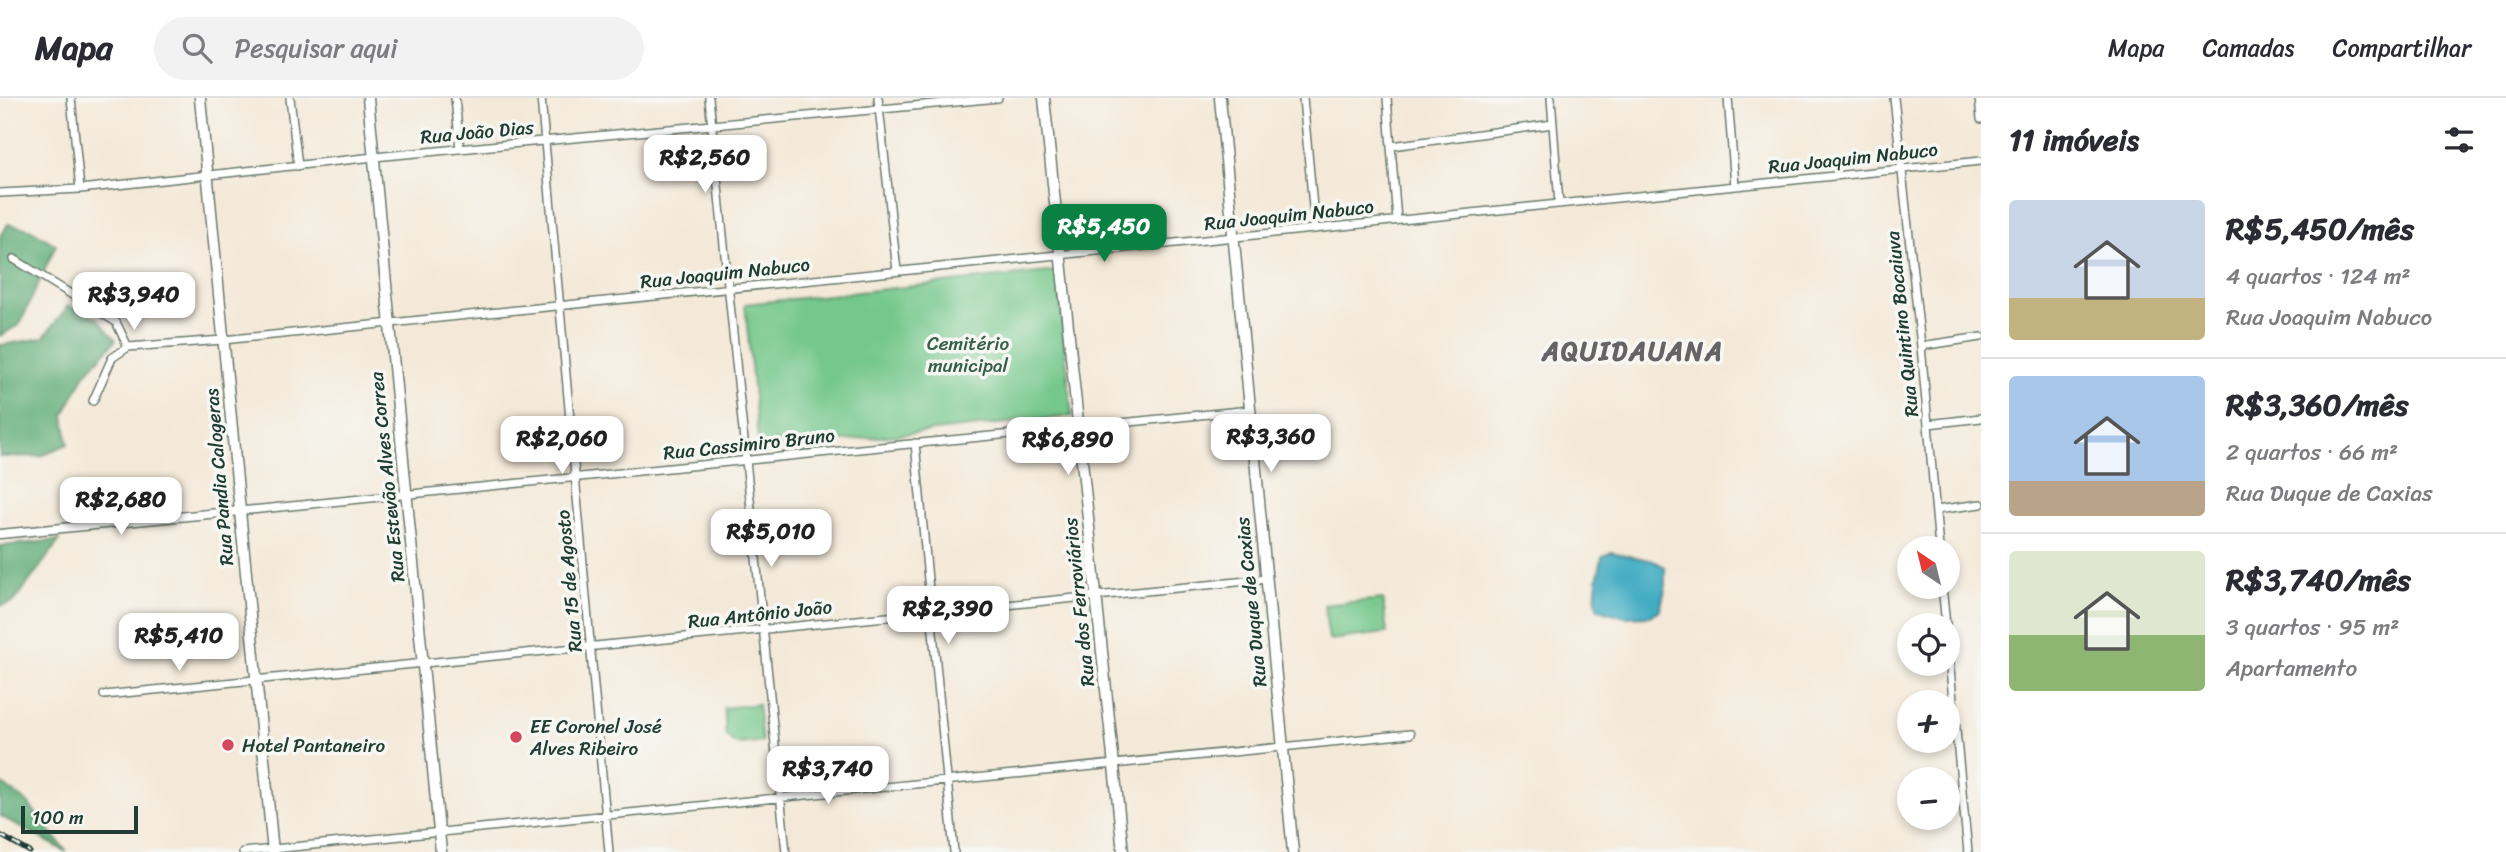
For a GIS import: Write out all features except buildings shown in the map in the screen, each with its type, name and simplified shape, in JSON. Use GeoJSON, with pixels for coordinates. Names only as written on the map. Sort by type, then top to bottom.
{"type":"FeatureCollection","features":[{"type":"Feature","properties":{"kind":"main road","name":"Rua Pandia Calogeras"},"geometry":{"type":"LineString","coordinates":[[200,98],[273,850]]}},
{"type":"Feature","properties":{"kind":"main road","name":"Rua Estevão Alves Correa"},"geometry":{"type":"LineString","coordinates":[[368,98],[441,852]]}},
{"type":"Feature","properties":{"kind":"main road","name":"Rua dos Ferroviários"},"geometry":{"type":"LineString","coordinates":[[1044,98],[1123,852]]}},
{"type":"Feature","properties":{"kind":"main road","name":"Rua Duque de Caxias"},"geometry":{"type":"LineString","coordinates":[[1220,98],[1293,852]]}},
{"type":"Feature","properties":{"kind":"street"},"geometry":{"type":"LineString","coordinates":[[71,98],[80,189]]}},
{"type":"Feature","properties":{"kind":"street"},"geometry":{"type":"LineString","coordinates":[[290,98],[298,166]]}},
{"type":"Feature","properties":{"kind":"street"},"geometry":{"type":"LineString","coordinates":[[455,98],[460,149]]}},
{"type":"Feature","properties":{"kind":"street","name":"Rua 15 de Agosto"},"geometry":{"type":"LineString","coordinates":[[541,98],[609,852]]}},
{"type":"Feature","properties":{"kind":"street"},"geometry":{"type":"LineString","coordinates":[[709,98],[786,852]]}},
{"type":"Feature","properties":{"kind":"street"},"geometry":{"type":"LineString","coordinates":[[878,98],[897,271]]}},
{"type":"Feature","properties":{"kind":"street","name":"Rua João Dias"},"geometry":{"type":"LineString","coordinates":[[0,192],[80,189],[460,149],[998,98]]}},
{"type":"Feature","properties":{"kind":"street"},"geometry":{"type":"LineString","coordinates":[[1303,98],[1315,229]]}},
{"type":"Feature","properties":{"kind":"street"},"geometry":{"type":"LineString","coordinates":[[1387,98],[1397,220]]}},
{"type":"Feature","properties":{"kind":"street"},"geometry":{"type":"LineString","coordinates":[[1551,98],[1559,204]]}},
{"type":"Feature","properties":{"kind":"street"},"geometry":{"type":"LineString","coordinates":[[1728,98],[1735,186]]}},
{"type":"Feature","properties":{"kind":"street","name":"Rua Quintino Bocaiuva"},"geometry":{"type":"LineString","coordinates":[[1894,98],[1938,536]]}},
{"type":"Feature","properties":{"kind":"street"},"geometry":{"type":"LineString","coordinates":[[1979,98],[1981,119]]}},
{"type":"Feature","properties":{"kind":"street"},"geometry":{"type":"LineString","coordinates":[[1392,146],[1553,124]]}},
{"type":"Feature","properties":{"kind":"street","name":"Rua Joaquim Nabuco"},"geometry":{"type":"LineString","coordinates":[[128,347],[560,306],[1981,160]]}},
{"type":"Feature","properties":{"kind":"street"},"geometry":{"type":"LineString","coordinates":[[14,259],[116,322],[128,347],[112,358],[93,401]]}},
{"type":"Feature","properties":{"kind":"street"},"geometry":{"type":"LineString","coordinates":[[1921,346],[1981,337]]}},
{"type":"Feature","properties":{"kind":"street","name":"Rua Cassimiro Bruno"},"geometry":{"type":"LineString","coordinates":[[0,534],[1250,410]]}},
{"type":"Feature","properties":{"kind":"street"},"geometry":{"type":"LineString","coordinates":[[1928,424],[1981,418]]}},
{"type":"Feature","properties":{"kind":"street"},"geometry":{"type":"LineString","coordinates":[[915,443],[954,852]]}},
{"type":"Feature","properties":{"kind":"street"},"geometry":{"type":"LineString","coordinates":[[1936,510],[1981,504]]}},
{"type":"Feature","properties":{"kind":"street","name":"Rua Antônio João"},"geometry":{"type":"LineString","coordinates":[[104,695],[1267,579]]}},
{"type":"Feature","properties":{"kind":"street"},"geometry":{"type":"LineString","coordinates":[[1951,676],[1968,852]]}},
{"type":"Feature","properties":{"kind":"street"},"geometry":{"type":"LineString","coordinates":[[243,852],[1410,734]]}},
{"type":"Feature","properties":{"kind":"green space"},"geometry":{"type":"Polygon","coordinates":[[[8,224],[30,229],[56,245],[20,324],[0,336],[0,237],[8,224]]]}},
{"type":"Feature","properties":{"kind":"green space","name":"Cemitério municipal"},"geometry":{"type":"Polygon","coordinates":[[[1057,271],[1072,416],[759,450],[745,304],[1057,271]]]}},
{"type":"Feature","properties":{"kind":"green space"},"geometry":{"type":"Polygon","coordinates":[[[68,306],[97,318],[116,340],[85,374],[64,415],[68,444],[41,456],[0,457],[0,345],[43,338],[68,306]]]}},
{"type":"Feature","properties":{"kind":"green space"},"geometry":{"type":"Polygon","coordinates":[[[60,540],[14,602],[0,606],[0,546],[60,540]]]}},
{"type":"Feature","properties":{"kind":"green space"},"geometry":{"type":"Polygon","coordinates":[[[1383,599],[1387,633],[1329,640],[1324,605],[1383,599]]]}},
{"type":"Feature","properties":{"kind":"green space"},"geometry":{"type":"Polygon","coordinates":[[[758,704],[762,742],[736,744],[726,736],[724,708],[758,704]]]}},
{"type":"Feature","properties":{"kind":"green space"},"geometry":{"type":"Polygon","coordinates":[[[0,782],[27,802],[67,852],[0,816],[0,782]]]}},
{"type":"Feature","properties":{"kind":"water"},"geometry":{"type":"Polygon","coordinates":[[[1611,552],[1654,561],[1665,567],[1665,590],[1660,610],[1650,616],[1625,617],[1598,609],[1596,589],[1602,557],[1611,552]]]}},
{"type":"Feature","properties":{"kind":"railway"},"geometry":{"type":"LineString","coordinates":[[0,835],[30,852]]}},
{"type":"Feature","properties":{"kind":"place","name":"EE Coronel José Alves Ribeiro"},"geometry":{"type":"Point","coordinates":[516,737]}},
{"type":"Feature","properties":{"kind":"place","name":"Hotel Pantaneiro"},"geometry":{"type":"Point","coordinates":[228,745]}},
{"type":"Feature","properties":{"kind":"district","name":"AQUIDAUANA"},"geometry":{"type":"Point","coordinates":[1633,351]}}]}
